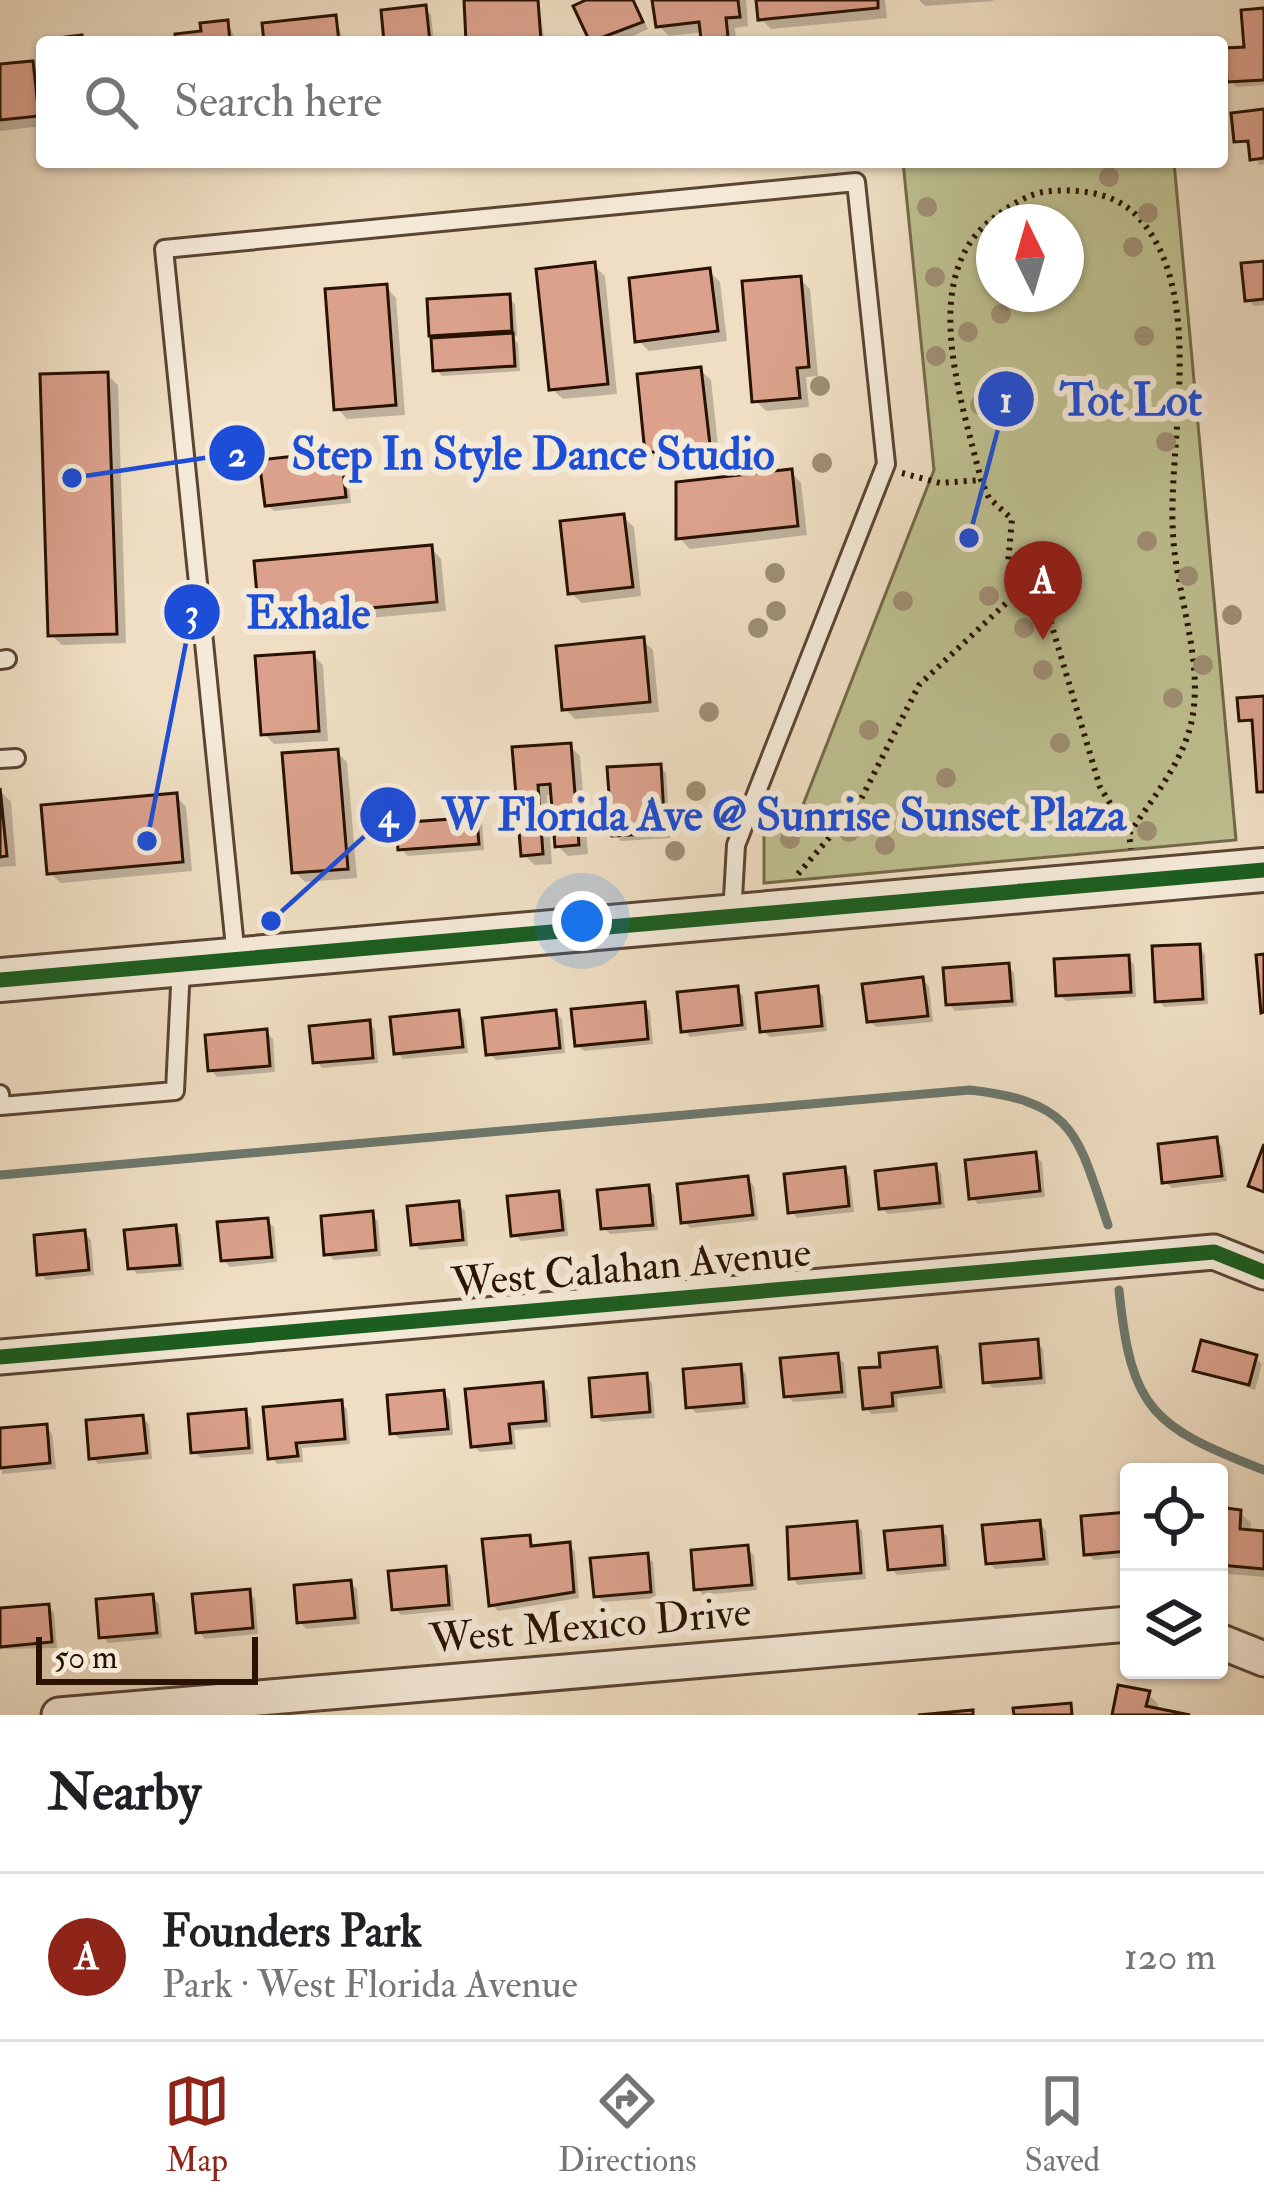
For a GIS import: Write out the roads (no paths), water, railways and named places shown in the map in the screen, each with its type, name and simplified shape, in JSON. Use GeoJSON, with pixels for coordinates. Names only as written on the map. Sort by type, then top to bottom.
{"type":"FeatureCollection","features":[{"type":"Feature","properties":{"kind":"street"},"geometry":{"type":"LineString","coordinates":[[0,980],[1264,870]]}},
{"type":"Feature","properties":{"kind":"street","name":"West Calahan Avenue"},"geometry":{"type":"LineString","coordinates":[[0,1357],[1214,1252],[1264,1272]]}},
{"type":"Feature","properties":{"kind":"street","name":"West Mexico Drive"},"geometry":{"type":"LineString","coordinates":[[59,1715],[1120,1625]]}},
{"type":"Feature","properties":{"kind":"street"},"geometry":{"type":"LineString","coordinates":[[1228,1645],[1264,1659]]}},
{"type":"Feature","properties":{"kind":"lane"},"geometry":{"type":"LineString","coordinates":[[236,958],[164,249],[856,182],[884,469],[736,844],[732,916]]}},
{"type":"Feature","properties":{"kind":"lane"},"geometry":{"type":"LineString","coordinates":[[0,1094],[1,1106],[175,1091],[182,962]]}},
{"type":"Feature","properties":{"kind":"waterway"},"geometry":{"type":"LineString","coordinates":[[0,1175],[970,1090],[1032,1103],[1067,1128],[1088,1167],[1108,1225]]}},
{"type":"Feature","properties":{"kind":"waterway"},"geometry":{"type":"LineString","coordinates":[[1119,1290],[1131,1363],[1154,1409],[1196,1441],[1264,1470]]}},
{"type":"Feature","properties":{"kind":"place","name":"Step In Style Dance Studio"},"geometry":{"type":"Point","coordinates":[72,478]}},
{"type":"Feature","properties":{"kind":"place","name":"Tot Lot"},"geometry":{"type":"Point","coordinates":[969,538]}},
{"type":"Feature","properties":{"kind":"place","name":"Founders Park"},"geometry":{"type":"Point","coordinates":[1043,640]}},
{"type":"Feature","properties":{"kind":"place","name":"Exhale"},"geometry":{"type":"Point","coordinates":[147,841]}},
{"type":"Feature","properties":{"kind":"place","name":"W Florida Ave @ Sunrise Sunset Plaza"},"geometry":{"type":"Point","coordinates":[271,921]}}]}
